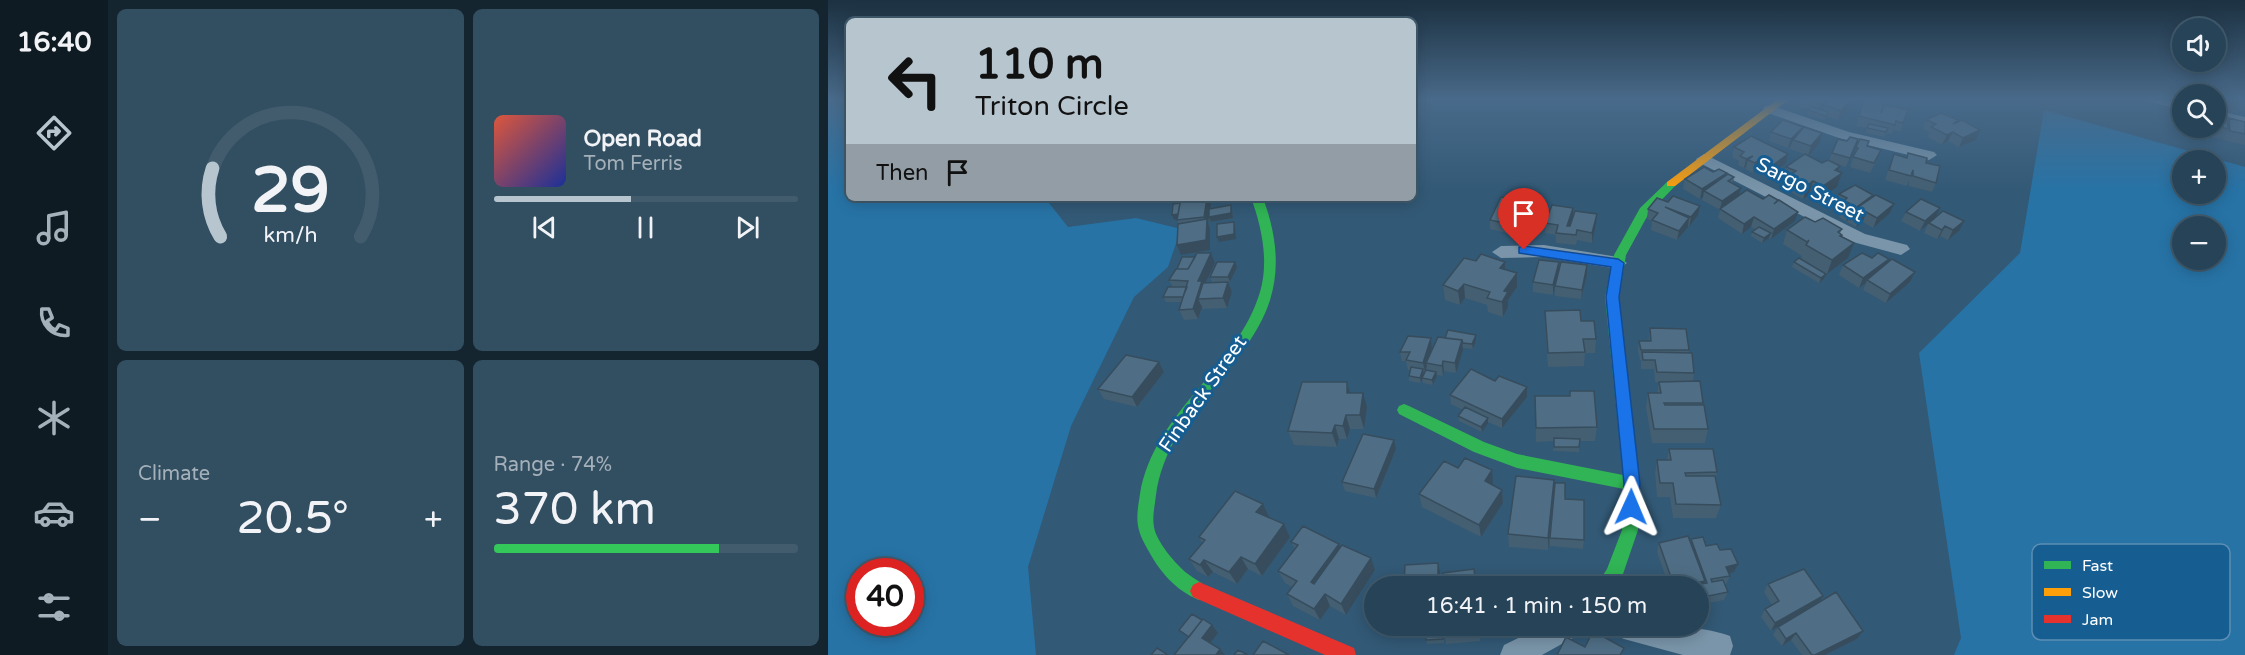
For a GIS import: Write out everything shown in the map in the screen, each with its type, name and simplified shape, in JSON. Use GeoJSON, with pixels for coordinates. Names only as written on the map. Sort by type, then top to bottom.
{"type":"FeatureCollection","features":[{"type":"Feature","properties":{"kind":"street"},"geometry":{"type":"LineString","coordinates":[[1612,576],[1630,530],[1632,484],[1612,297],[1618,263],[1628,237],[1644,211],[1662,191],[1743,130]]}},
{"type":"Feature","properties":{"kind":"street"},"geometry":{"type":"LineString","coordinates":[[1829,130],[1929,155]]}},
{"type":"Feature","properties":{"kind":"street","name":"Sargo Street"},"geometry":{"type":"LineString","coordinates":[[1704,159],[1843,231],[1878,244],[1901,249]]}},
{"type":"Feature","properties":{"kind":"street","name":"Finback Street"},"geometry":{"type":"LineString","coordinates":[[1258,201],[1265,217],[1269,255],[1267,291],[1256,318],[1244,337],[1169,436],[1156,464],[1146,497],[1145,529],[1162,559],[1184,584],[1347,655]]}},
{"type":"Feature","properties":{"kind":"street"},"geometry":{"type":"LineString","coordinates":[[1501,252],[1544,251],[1618,263]]}},
{"type":"Feature","properties":{"kind":"street"},"geometry":{"type":"LineString","coordinates":[[1404,410],[1479,447],[1517,460],[1632,484]]}},
{"type":"Feature","properties":{"kind":"street"},"geometry":{"type":"LineString","coordinates":[[1514,655],[1550,636]]}},
{"type":"Feature","properties":{"kind":"street"},"geometry":{"type":"LineString","coordinates":[[1656,636],[1672,641],[1720,646]]}},
{"type":"Feature","properties":{"kind":"shaded area"},"geometry":{"type":"Polygon","coordinates":[[[828,130],[846,130],[846,201],[1050,201],[1049,203],[1068,227],[1136,218],[1181,229],[1168,267],[1134,297],[1071,426],[1028,567],[1036,655],[828,655],[828,130]]]}},
{"type":"Feature","properties":{"kind":"shaded area"},"geometry":{"type":"Polygon","coordinates":[[[2041,130],[2113,130],[2185,150],[2172,150],[2172,204],[2226,204],[2226,162],[2245,167],[2245,655],[1954,655],[1961,638],[1919,353],[2020,253],[2041,130]]]}},
{"type":"Feature","properties":{"kind":"building"},"geometry":{"type":"Polygon","coordinates":[[[1773,130],[1800,130],[1791,139],[1771,132],[1773,130]]]}},
{"type":"Feature","properties":{"kind":"building"},"geometry":{"type":"Polygon","coordinates":[[[1802,130],[1822,133],[1811,146],[1793,140],[1802,130]]]}},
{"type":"Feature","properties":{"kind":"building"},"geometry":{"type":"Polygon","coordinates":[[[1936,130],[1980,130],[1963,138],[1953,132],[1947,135],[1936,130]]]}},
{"type":"Feature","properties":{"kind":"building"},"geometry":{"type":"Polygon","coordinates":[[[2245,130],[2245,134],[2230,131],[2245,130]]]}},
{"type":"Feature","properties":{"kind":"building"},"geometry":{"type":"Polygon","coordinates":[[[1751,136],[1788,154],[1773,165],[1760,159],[1755,163],[1748,160],[1753,156],[1746,159],[1740,156],[1744,152],[1734,147],[1751,136]]]}},
{"type":"Feature","properties":{"kind":"building"},"geometry":{"type":"Polygon","coordinates":[[[1850,137],[1858,139],[1850,158],[1832,153],[1838,139],[1847,141],[1850,137]]]}},
{"type":"Feature","properties":{"kind":"building"},"geometry":{"type":"Polygon","coordinates":[[[1860,139],[1869,141],[1867,146],[1881,150],[1874,163],[1853,157],[1860,139]]]}},
{"type":"Feature","properties":{"kind":"building"},"geometry":{"type":"Polygon","coordinates":[[[1908,153],[1927,158],[1926,163],[1940,166],[1936,183],[1913,176],[1913,170],[1911,176],[1889,170],[1894,154],[1907,158],[1908,153]]]}},
{"type":"Feature","properties":{"kind":"building"},"geometry":{"type":"Polygon","coordinates":[[[1805,154],[1822,163],[1828,160],[1840,166],[1835,170],[1842,173],[1823,186],[1813,181],[1808,185],[1790,175],[1796,171],[1786,167],[1805,154]]]}},
{"type":"Feature","properties":{"kind":"building"},"geometry":{"type":"Polygon","coordinates":[[[1704,167],[1713,172],[1719,169],[1727,173],[1702,189],[1685,179],[1704,167]]]}},
{"type":"Feature","properties":{"kind":"building"},"geometry":{"type":"Polygon","coordinates":[[[1728,174],[1734,177],[1728,181],[1741,188],[1722,201],[1704,191],[1728,174]]]}},
{"type":"Feature","properties":{"kind":"building"},"geometry":{"type":"Polygon","coordinates":[[[1855,185],[1873,195],[1850,212],[1842,208],[1849,203],[1844,201],[1847,198],[1839,194],[1855,185]]]}},
{"type":"Feature","properties":{"kind":"building"},"geometry":{"type":"Polygon","coordinates":[[[1747,190],[1763,199],[1769,195],[1778,200],[1774,204],[1779,200],[1798,212],[1774,229],[1754,217],[1744,224],[1720,209],[1747,190]]]}},
{"type":"Feature","properties":{"kind":"building"},"geometry":{"type":"Polygon","coordinates":[[[1876,195],[1894,204],[1877,218],[1866,212],[1860,217],[1851,212],[1876,195]]]}},
{"type":"Feature","properties":{"kind":"building"},"geometry":{"type":"Polygon","coordinates":[[[1673,196],[1700,206],[1691,217],[1665,207],[1689,218],[1679,231],[1652,220],[1658,213],[1648,209],[1657,198],[1668,202],[1673,196]]]}},
{"type":"Feature","properties":{"kind":"building"},"geometry":{"type":"Polygon","coordinates":[[[1501,197],[1536,204],[1524,227],[1490,220],[1501,197]]]}},
{"type":"Feature","properties":{"kind":"building"},"geometry":{"type":"Polygon","coordinates":[[[1921,199],[1940,208],[1925,221],[1906,212],[1921,199]]]}},
{"type":"Feature","properties":{"kind":"building"},"geometry":{"type":"Polygon","coordinates":[[[1180,201],[1207,201],[1204,217],[1177,220],[1180,201]]]}},
{"type":"Feature","properties":{"kind":"building"},"geometry":{"type":"Polygon","coordinates":[[[1180,203],[1178,214],[1172,215],[1173,204],[1180,203]]]}},
{"type":"Feature","properties":{"kind":"building"},"geometry":{"type":"Polygon","coordinates":[[[1231,205],[1231,213],[1209,217],[1209,209],[1231,205]]]}},
{"type":"Feature","properties":{"kind":"building"},"geometry":{"type":"Polygon","coordinates":[[[1552,205],[1573,208],[1567,226],[1570,226],[1575,211],[1597,214],[1592,233],[1577,230],[1576,235],[1556,233],[1558,225],[1545,223],[1552,205]]]}},
{"type":"Feature","properties":{"kind":"building"},"geometry":{"type":"Polygon","coordinates":[[[1943,211],[1964,221],[1953,230],[1945,226],[1942,230],[1929,223],[1943,211]]]}},
{"type":"Feature","properties":{"kind":"building"},"geometry":{"type":"Polygon","coordinates":[[[1805,217],[1815,222],[1823,218],[1842,229],[1838,232],[1842,235],[1840,236],[1854,243],[1832,260],[1806,245],[1809,240],[1807,242],[1787,230],[1805,217]]]}},
{"type":"Feature","properties":{"kind":"building"},"geometry":{"type":"Polygon","coordinates":[[[1207,219],[1206,240],[1177,245],[1178,224],[1207,219]]]}},
{"type":"Feature","properties":{"kind":"building"},"geometry":{"type":"Polygon","coordinates":[[[1234,222],[1234,234],[1217,237],[1217,224],[1234,222]]]}},
{"type":"Feature","properties":{"kind":"building"},"geometry":{"type":"Polygon","coordinates":[[[1759,227],[1771,233],[1764,238],[1752,232],[1759,227]]]}},
{"type":"Feature","properties":{"kind":"building"},"geometry":{"type":"Polygon","coordinates":[[[1197,253],[1211,253],[1198,281],[1202,281],[1193,309],[1179,310],[1188,281],[1169,280],[1176,269],[1188,269],[1197,253]]]}},
{"type":"Feature","properties":{"kind":"building"},"geometry":{"type":"Polygon","coordinates":[[[1862,253],[1872,258],[1878,253],[1889,259],[1863,278],[1843,265],[1862,253]]]}},
{"type":"Feature","properties":{"kind":"building"},"geometry":{"type":"Polygon","coordinates":[[[1481,254],[1505,262],[1500,268],[1517,273],[1504,291],[1508,292],[1502,302],[1487,298],[1490,292],[1464,284],[1458,291],[1443,285],[1464,258],[1476,261],[1481,254]]]}},
{"type":"Feature","properties":{"kind":"building"},"geometry":{"type":"Polygon","coordinates":[[[1182,257],[1195,257],[1188,269],[1177,269],[1182,257]]]}},
{"type":"Feature","properties":{"kind":"building"},"geometry":{"type":"Polygon","coordinates":[[[1799,258],[1826,274],[1821,278],[1794,262],[1799,258]]]}},
{"type":"Feature","properties":{"kind":"building"},"geometry":{"type":"Polygon","coordinates":[[[1892,259],[1915,272],[1890,294],[1867,280],[1892,259]]]}},
{"type":"Feature","properties":{"kind":"building"},"geometry":{"type":"Polygon","coordinates":[[[1539,260],[1559,262],[1553,285],[1533,282],[1539,260]]]}},
{"type":"Feature","properties":{"kind":"building"},"geometry":{"type":"Polygon","coordinates":[[[1217,262],[1235,262],[1228,277],[1210,277],[1217,262]]]}},
{"type":"Feature","properties":{"kind":"building"},"geometry":{"type":"Polygon","coordinates":[[[1561,262],[1587,265],[1582,290],[1555,286],[1561,262]]]}},
{"type":"Feature","properties":{"kind":"building"},"geometry":{"type":"Polygon","coordinates":[[[1228,282],[1223,298],[1198,299],[1203,283],[1228,282]]]}},
{"type":"Feature","properties":{"kind":"building"},"geometry":{"type":"Polygon","coordinates":[[[1168,287],[1187,287],[1183,297],[1163,297],[1168,287]]]}},
{"type":"Feature","properties":{"kind":"building"},"geometry":{"type":"Polygon","coordinates":[[[1580,310],[1581,321],[1594,321],[1596,339],[1583,339],[1585,352],[1548,353],[1545,311],[1580,310]]]}},
{"type":"Feature","properties":{"kind":"building"},"geometry":{"type":"Polygon","coordinates":[[[1650,328],[1686,329],[1689,350],[1641,350],[1639,341],[1651,341],[1650,328]]]}},
{"type":"Feature","properties":{"kind":"building"},"geometry":{"type":"Polygon","coordinates":[[[1448,330],[1476,335],[1472,344],[1463,343],[1462,340],[1445,338],[1448,330]]]}},
{"type":"Feature","properties":{"kind":"building"},"geometry":{"type":"Polygon","coordinates":[[[1408,336],[1431,338],[1423,363],[1406,360],[1410,352],[1400,352],[1408,336]]]}},
{"type":"Feature","properties":{"kind":"building"},"geometry":{"type":"Polygon","coordinates":[[[1438,337],[1462,340],[1455,363],[1443,361],[1442,366],[1426,363],[1438,337]]]}},
{"type":"Feature","properties":{"kind":"building"},"geometry":{"type":"Polygon","coordinates":[[[1642,352],[1692,353],[1694,373],[1657,372],[1655,360],[1643,360],[1642,352]]]}},
{"type":"Feature","properties":{"kind":"building"},"geometry":{"type":"Polygon","coordinates":[[[1126,355],[1159,362],[1132,397],[1098,389],[1126,355]]]}},
{"type":"Feature","properties":{"kind":"building"},"geometry":{"type":"Polygon","coordinates":[[[1411,367],[1423,369],[1420,378],[1409,376],[1411,367]]]}},
{"type":"Feature","properties":{"kind":"building"},"geometry":{"type":"Polygon","coordinates":[[[1471,369],[1495,381],[1499,376],[1527,387],[1502,419],[1450,395],[1471,369]]]}},
{"type":"Feature","properties":{"kind":"building"},"geometry":{"type":"Polygon","coordinates":[[[1426,370],[1436,372],[1432,380],[1422,378],[1426,370]]]}},
{"type":"Feature","properties":{"kind":"building"},"geometry":{"type":"Polygon","coordinates":[[[1700,381],[1703,403],[1664,403],[1665,405],[1704,405],[1708,429],[1654,429],[1648,393],[1661,393],[1659,382],[1700,381]]]}},
{"type":"Feature","properties":{"kind":"building"},"geometry":{"type":"Polygon","coordinates":[[[1302,382],[1347,382],[1347,393],[1363,393],[1360,415],[1346,415],[1343,426],[1335,425],[1332,433],[1288,431],[1302,382]]]}},
{"type":"Feature","properties":{"kind":"building"},"geometry":{"type":"Polygon","coordinates":[[[1570,391],[1594,391],[1597,427],[1536,428],[1535,396],[1570,396],[1570,391]]]}},
{"type":"Feature","properties":{"kind":"building"},"geometry":{"type":"Polygon","coordinates":[[[1465,407],[1488,418],[1481,427],[1458,416],[1465,407]]]}},
{"type":"Feature","properties":{"kind":"building"},"geometry":{"type":"Polygon","coordinates":[[[1363,434],[1394,440],[1374,489],[1342,482],[1363,434]]]}},
{"type":"Feature","properties":{"kind":"building"},"geometry":{"type":"Polygon","coordinates":[[[1554,438],[1580,439],[1579,447],[1554,447],[1554,438]]]}},
{"type":"Feature","properties":{"kind":"building"},"geometry":{"type":"Polygon","coordinates":[[[1669,449],[1713,449],[1717,472],[1685,473],[1686,476],[1715,476],[1721,505],[1676,504],[1673,483],[1660,483],[1657,460],[1671,460],[1669,449]]]}},
{"type":"Feature","properties":{"kind":"building"},"geometry":{"type":"Polygon","coordinates":[[[1465,458],[1492,470],[1485,481],[1502,490],[1479,525],[1419,494],[1444,461],[1458,468],[1465,458]]]}},
{"type":"Feature","properties":{"kind":"building"},"geometry":{"type":"Polygon","coordinates":[[[1516,476],[1554,480],[1548,538],[1508,534],[1516,476]]]}},
{"type":"Feature","properties":{"kind":"building"},"geometry":{"type":"Polygon","coordinates":[[[1555,483],[1565,483],[1565,499],[1584,500],[1584,540],[1550,538],[1555,483]]]}},
{"type":"Feature","properties":{"kind":"building"},"geometry":{"type":"Polygon","coordinates":[[[1235,491],[1263,504],[1256,512],[1284,524],[1255,564],[1241,557],[1229,572],[1204,560],[1200,565],[1189,559],[1205,540],[1199,537],[1235,491]]]}},
{"type":"Feature","properties":{"kind":"building"},"geometry":{"type":"Polygon","coordinates":[[[1303,526],[1339,544],[1311,582],[1314,584],[1342,545],[1371,558],[1341,604],[1325,594],[1314,609],[1287,594],[1297,581],[1278,571],[1298,545],[1291,542],[1303,526]]]}},
{"type":"Feature","properties":{"kind":"building"},"geometry":{"type":"Polygon","coordinates":[[[1688,536],[1703,576],[1671,576],[1659,543],[1688,536]]]}},
{"type":"Feature","properties":{"kind":"building"},"geometry":{"type":"Polygon","coordinates":[[[1703,537],[1706,546],[1717,544],[1720,550],[1731,549],[1738,564],[1726,567],[1730,576],[1711,579],[1712,582],[1723,580],[1728,592],[1709,596],[1709,576],[1704,576],[1691,539],[1703,537]]]}},
{"type":"Feature","properties":{"kind":"building"},"geometry":{"type":"Polygon","coordinates":[[[1438,563],[1438,576],[1404,576],[1405,565],[1438,563]]]}},
{"type":"Feature","properties":{"kind":"building"},"geometry":{"type":"Polygon","coordinates":[[[1474,569],[1475,576],[1443,576],[1443,573],[1474,569]]]}},
{"type":"Feature","properties":{"kind":"building"},"geometry":{"type":"Polygon","coordinates":[[[1804,569],[1823,596],[1775,623],[1765,609],[1779,601],[1768,584],[1804,569]]]}},
{"type":"Feature","properties":{"kind":"building"},"geometry":{"type":"Polygon","coordinates":[[[1836,592],[1863,631],[1815,655],[1812,655],[1796,633],[1786,639],[1778,627],[1836,592]]]}},
{"type":"Feature","properties":{"kind":"building"},"geometry":{"type":"Polygon","coordinates":[[[1192,614],[1202,620],[1189,637],[1179,630],[1192,614]]]}},
{"type":"Feature","properties":{"kind":"building"},"geometry":{"type":"Polygon","coordinates":[[[1203,619],[1212,625],[1202,638],[1220,649],[1216,655],[1174,655],[1203,619]]]}},
{"type":"Feature","properties":{"kind":"building"},"geometry":{"type":"Polygon","coordinates":[[[1426,636],[1443,636],[1443,639],[1426,640],[1426,636]]]}},
{"type":"Feature","properties":{"kind":"building"},"geometry":{"type":"Polygon","coordinates":[[[1590,636],[1602,636],[1624,648],[1620,655],[1557,655],[1566,637],[1585,647],[1590,636]]]}},
{"type":"Feature","properties":{"kind":"building"},"geometry":{"type":"Polygon","coordinates":[[[1263,641],[1289,655],[1253,655],[1263,641]]]}},
{"type":"Feature","properties":{"kind":"building"},"geometry":{"type":"Polygon","coordinates":[[[1157,648],[1168,655],[1151,655],[1157,648]]]}},
{"type":"Feature","properties":{"kind":"building"},"geometry":{"type":"Polygon","coordinates":[[[1238,650],[1248,655],[1234,655],[1238,650]]]}},
{"type":"Feature","properties":{"kind":"traffic: fast"},"geometry":{"type":"LineString","coordinates":[[1612,576],[1630,530],[1632,484],[1612,297],[1620,255],[1644,211],[1671,184]]}},
{"type":"Feature","properties":{"kind":"traffic: fast"},"geometry":{"type":"LineString","coordinates":[[1199,591],[1180,579],[1161,557],[1146,531],[1146,508],[1151,477],[1163,448],[1180,421],[1240,346],[1256,320],[1267,292],[1270,269],[1269,244],[1258,201]]}},
{"type":"Feature","properties":{"kind":"traffic: fast"},"geometry":{"type":"LineString","coordinates":[[1404,410],[1479,447],[1517,461],[1632,484]]}},
{"type":"Feature","properties":{"kind":"traffic: slow"},"geometry":{"type":"LineString","coordinates":[[1671,184],[1743,130]]}},
{"type":"Feature","properties":{"kind":"traffic: jam"},"geometry":{"type":"LineString","coordinates":[[1199,591],[1347,655]]}},
{"type":"Feature","properties":{"kind":"route"},"geometry":{"type":"LineString","coordinates":[[1524,250],[1618,263],[1612,297],[1632,484],[1631,507]]}}]}
